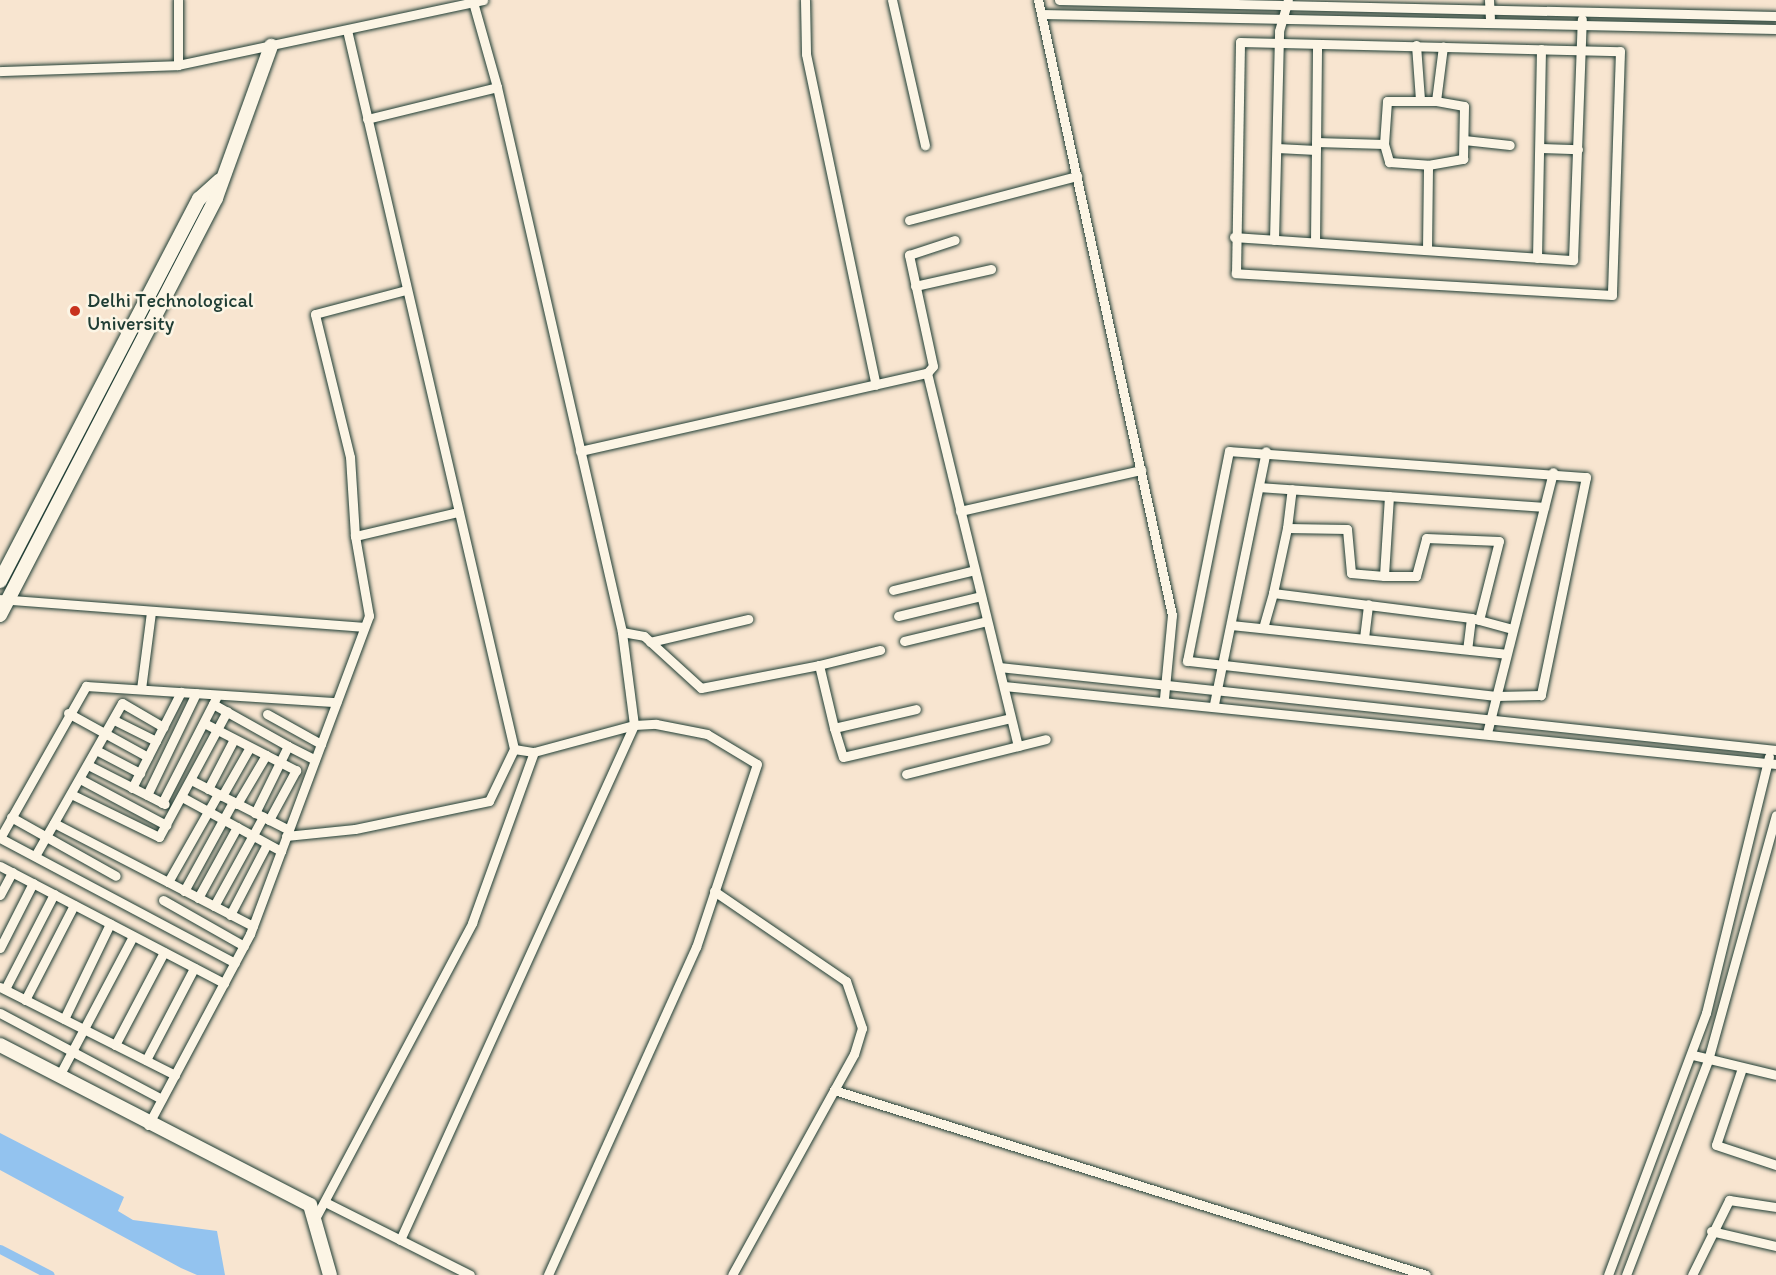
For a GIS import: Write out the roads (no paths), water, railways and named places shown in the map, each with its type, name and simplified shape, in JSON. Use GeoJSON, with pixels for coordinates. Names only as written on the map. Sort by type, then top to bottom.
{"type":"FeatureCollection","features":[{"type":"Feature","properties":{"kind":"street"},"geometry":{"type":"LineString","coordinates":[[178,0],[178,65]]}},
{"type":"Feature","properties":{"kind":"street"},"geometry":{"type":"LineString","coordinates":[[805,0],[806,54],[876,385]]}},
{"type":"Feature","properties":{"kind":"street"},"geometry":{"type":"LineString","coordinates":[[892,0],[925,145]]}},
{"type":"Feature","properties":{"kind":"street"},"geometry":{"type":"LineString","coordinates":[[1038,0],[1172,615],[1164,698]]}},
{"type":"Feature","properties":{"kind":"street"},"geometry":{"type":"LineString","coordinates":[[1059,0],[1776,16]]}},
{"type":"Feature","properties":{"kind":"street"},"geometry":{"type":"LineString","coordinates":[[1489,0],[1490,23]]}},
{"type":"Feature","properties":{"kind":"street"},"geometry":{"type":"LineString","coordinates":[[0,71],[178,65],[478,1],[580,451],[629,633],[634,725],[400,1240]]}},
{"type":"Feature","properties":{"kind":"street"},"geometry":{"type":"LineString","coordinates":[[1274,240],[1279,43],[1287,4]]}},
{"type":"Feature","properties":{"kind":"street"},"geometry":{"type":"LineString","coordinates":[[1234,237],[1575,259],[1581,13]]}},
{"type":"Feature","properties":{"kind":"street"},"geometry":{"type":"LineString","coordinates":[[1041,14],[1776,28]]}},
{"type":"Feature","properties":{"kind":"street"},"geometry":{"type":"LineString","coordinates":[[191,780],[262,816],[288,833],[355,829],[489,801],[514,749],[347,30]]}},
{"type":"Feature","properties":{"kind":"street"},"geometry":{"type":"LineString","coordinates":[[1240,42],[1279,43],[1620,52],[1611,296],[1240,274],[1234,269],[1240,42]]}},
{"type":"Feature","properties":{"kind":"street"},"geometry":{"type":"LineString","coordinates":[[1315,242],[1317,44]]}},
{"type":"Feature","properties":{"kind":"street"},"geometry":{"type":"LineString","coordinates":[[1416,45],[1420,100]]}},
{"type":"Feature","properties":{"kind":"street"},"geometry":{"type":"LineString","coordinates":[[0,615],[4,600],[221,178],[234,135],[255,100],[271,46]]}},
{"type":"Feature","properties":{"kind":"street"},"geometry":{"type":"LineString","coordinates":[[1436,101],[1443,46]]}},
{"type":"Feature","properties":{"kind":"street"},"geometry":{"type":"LineString","coordinates":[[1537,258],[1541,148],[1541,49]]}},
{"type":"Feature","properties":{"kind":"street"},"geometry":{"type":"LineString","coordinates":[[367,118],[497,87]]}},
{"type":"Feature","properties":{"kind":"street"},"geometry":{"type":"LineString","coordinates":[[1420,100],[1436,101],[1464,106],[1464,140],[1461,161],[1428,165],[1389,162],[1384,144],[1385,104],[1420,100]]}},
{"type":"Feature","properties":{"kind":"street"},"geometry":{"type":"LineString","coordinates":[[1464,140],[1510,145]]}},
{"type":"Feature","properties":{"kind":"street"},"geometry":{"type":"LineString","coordinates":[[1277,148],[1384,144]]}},
{"type":"Feature","properties":{"kind":"street"},"geometry":{"type":"LineString","coordinates":[[1541,148],[1578,149]]}},
{"type":"Feature","properties":{"kind":"street"},"geometry":{"type":"LineString","coordinates":[[1427,250],[1428,165]]}},
{"type":"Feature","properties":{"kind":"street"},"geometry":{"type":"LineString","coordinates":[[909,220],[1077,176]]}},
{"type":"Feature","properties":{"kind":"street"},"geometry":{"type":"LineString","coordinates":[[0,581],[199,199],[221,178]]}},
{"type":"Feature","properties":{"kind":"street"},"geometry":{"type":"LineString","coordinates":[[580,451],[927,373],[933,366],[915,286],[911,252],[955,240]]}},
{"type":"Feature","properties":{"kind":"street"},"geometry":{"type":"LineString","coordinates":[[915,286],[991,269]]}},
{"type":"Feature","properties":{"kind":"street"},"geometry":{"type":"LineString","coordinates":[[148,1125],[253,926],[369,613],[355,536],[350,457],[315,314],[406,290]]}},
{"type":"Feature","properties":{"kind":"street"},"geometry":{"type":"LineString","coordinates":[[927,373],[1018,746]]}},
{"type":"Feature","properties":{"kind":"street"},"geometry":{"type":"LineString","coordinates":[[1229,451],[1266,451],[1553,472],[1587,480],[1541,695],[1496,696],[1223,667],[1186,658],[1224,456],[1229,451]]}},
{"type":"Feature","properties":{"kind":"street"},"geometry":{"type":"LineString","coordinates":[[1214,705],[1266,451]]}},
{"type":"Feature","properties":{"kind":"street"},"geometry":{"type":"LineString","coordinates":[[960,511],[1141,470]]}},
{"type":"Feature","properties":{"kind":"street"},"geometry":{"type":"LineString","coordinates":[[1487,733],[1505,654],[1553,472]]}},
{"type":"Feature","properties":{"kind":"street"},"geometry":{"type":"LineString","coordinates":[[1259,487],[1544,507]]}},
{"type":"Feature","properties":{"kind":"street"},"geometry":{"type":"LineString","coordinates":[[1263,628],[1287,528],[1292,489]]}},
{"type":"Feature","properties":{"kind":"street"},"geometry":{"type":"LineString","coordinates":[[1384,576],[1389,496]]}},
{"type":"Feature","properties":{"kind":"street"},"geometry":{"type":"LineString","coordinates":[[355,536],[458,512]]}},
{"type":"Feature","properties":{"kind":"street"},"geometry":{"type":"LineString","coordinates":[[1287,528],[1347,529],[1352,573],[1384,576],[1416,576],[1426,538],[1499,541],[1467,649]]}},
{"type":"Feature","properties":{"kind":"street"},"geometry":{"type":"LineString","coordinates":[[893,590],[975,570]]}},
{"type":"Feature","properties":{"kind":"street"},"geometry":{"type":"LineString","coordinates":[[1273,593],[1475,619],[1512,629]]}},
{"type":"Feature","properties":{"kind":"street"},"geometry":{"type":"LineString","coordinates":[[898,616],[981,596]]}},
{"type":"Feature","properties":{"kind":"street"},"geometry":{"type":"LineString","coordinates":[[4,600],[364,627]]}},
{"type":"Feature","properties":{"kind":"street"},"geometry":{"type":"LineString","coordinates":[[1364,638],[1368,604]]}},
{"type":"Feature","properties":{"kind":"street"},"geometry":{"type":"LineString","coordinates":[[141,689],[152,612]]}},
{"type":"Feature","properties":{"kind":"street"},"geometry":{"type":"LineString","coordinates":[[650,642],[748,619]]}},
{"type":"Feature","properties":{"kind":"street"},"geometry":{"type":"LineString","coordinates":[[904,642],[987,621]]}},
{"type":"Feature","properties":{"kind":"street"},"geometry":{"type":"LineString","coordinates":[[1231,625],[1505,654]]}},
{"type":"Feature","properties":{"kind":"street"},"geometry":{"type":"LineString","coordinates":[[629,633],[650,642],[701,688],[819,665],[880,650]]}},
{"type":"Feature","properties":{"kind":"street"},"geometry":{"type":"LineString","coordinates":[[819,665],[843,757],[1011,718]]}},
{"type":"Feature","properties":{"kind":"street"},"geometry":{"type":"LineString","coordinates":[[999,667],[1167,683],[1218,691],[1773,750],[1772,764],[1743,878],[1693,1055],[1608,1275]]}},
{"type":"Feature","properties":{"kind":"street"},"geometry":{"type":"LineString","coordinates":[[1004,686],[1164,698],[1772,764]]}},
{"type":"Feature","properties":{"kind":"street"},"geometry":{"type":"LineString","coordinates":[[235,963],[0,838],[82,688],[195,693],[216,699],[336,702]]}},
{"type":"Feature","properties":{"kind":"street"},"geometry":{"type":"LineString","coordinates":[[35,856],[114,720],[122,703],[120,688]]}},
{"type":"Feature","properties":{"kind":"street"},"geometry":{"type":"LineString","coordinates":[[132,788],[181,692]]}},
{"type":"Feature","properties":{"kind":"street"},"geometry":{"type":"LineString","coordinates":[[147,795],[195,693]]}},
{"type":"Feature","properties":{"kind":"street"},"geometry":{"type":"LineString","coordinates":[[216,699],[227,711],[315,760]]}},
{"type":"Feature","properties":{"kind":"street"},"geometry":{"type":"LineString","coordinates":[[162,803],[216,699]]}},
{"type":"Feature","properties":{"kind":"street"},"geometry":{"type":"LineString","coordinates":[[122,703],[163,727]]}},
{"type":"Feature","properties":{"kind":"street"},"geometry":{"type":"LineString","coordinates":[[834,728],[916,709]]}},
{"type":"Feature","properties":{"kind":"street"},"geometry":{"type":"LineString","coordinates":[[71,794],[155,837],[175,810],[227,711]]}},
{"type":"Feature","properties":{"kind":"street"},"geometry":{"type":"LineString","coordinates":[[68,712],[148,757]]}},
{"type":"Feature","properties":{"kind":"street"},"geometry":{"type":"LineString","coordinates":[[267,714],[321,744]]}},
{"type":"Feature","properties":{"kind":"street"},"geometry":{"type":"LineString","coordinates":[[114,720],[156,741]]}},
{"type":"Feature","properties":{"kind":"street"},"geometry":{"type":"LineString","coordinates":[[204,723],[308,777]]}},
{"type":"Feature","properties":{"kind":"street"},"geometry":{"type":"LineString","coordinates":[[514,749],[534,752],[634,725],[707,734],[756,761],[714,891],[681,983],[548,1275]]}},
{"type":"Feature","properties":{"kind":"street"},"geometry":{"type":"LineString","coordinates":[[208,789],[234,739]]}},
{"type":"Feature","properties":{"kind":"street"},"geometry":{"type":"LineString","coordinates":[[906,774],[1046,739]]}},
{"type":"Feature","properties":{"kind":"street"},"geometry":{"type":"LineString","coordinates":[[214,906],[253,836],[288,746]]}},
{"type":"Feature","properties":{"kind":"street"},"geometry":{"type":"LineString","coordinates":[[168,882],[207,811],[220,795],[250,747]]}},
{"type":"Feature","properties":{"kind":"street"},"geometry":{"type":"LineString","coordinates":[[96,750],[140,773]]}},
{"type":"Feature","properties":{"kind":"street"},"geometry":{"type":"LineString","coordinates":[[317,1215],[327,1203],[472,923],[534,752]]}},
{"type":"Feature","properties":{"kind":"street"},"geometry":{"type":"LineString","coordinates":[[184,891],[224,820],[266,755]]}},
{"type":"Feature","properties":{"kind":"street"},"geometry":{"type":"LineString","coordinates":[[88,765],[175,810]]}},
{"type":"Feature","properties":{"kind":"street"},"geometry":{"type":"LineString","coordinates":[[262,816],[296,770]]}},
{"type":"Feature","properties":{"kind":"street"},"geometry":{"type":"LineString","coordinates":[[80,779],[166,825]]}},
{"type":"Feature","properties":{"kind":"street"},"geometry":{"type":"LineString","coordinates":[[182,797],[281,851]]}},
{"type":"Feature","properties":{"kind":"street"},"geometry":{"type":"LineString","coordinates":[[1626,1275],[1708,1060],[1776,815]]}},
{"type":"Feature","properties":{"kind":"street"},"geometry":{"type":"LineString","coordinates":[[11,817],[116,876]]}},
{"type":"Feature","properties":{"kind":"street"},"geometry":{"type":"LineString","coordinates":[[54,823],[253,926]]}},
{"type":"Feature","properties":{"kind":"street"},"geometry":{"type":"LineString","coordinates":[[198,898],[237,827]]}},
{"type":"Feature","properties":{"kind":"street"},"geometry":{"type":"LineString","coordinates":[[230,915],[267,844]]}},
{"type":"Feature","properties":{"kind":"street"},"geometry":{"type":"LineString","coordinates":[[0,866],[224,984]]}},
{"type":"Feature","properties":{"kind":"street"},"geometry":{"type":"LineString","coordinates":[[0,895],[12,872]]}},
{"type":"Feature","properties":{"kind":"street"},"geometry":{"type":"LineString","coordinates":[[0,948],[33,883]]}},
{"type":"Feature","properties":{"kind":"street"},"geometry":{"type":"LineString","coordinates":[[714,891],[849,985],[861,1035],[834,1090],[732,1275]]}},
{"type":"Feature","properties":{"kind":"street"},"geometry":{"type":"LineString","coordinates":[[54,894],[3,988],[175,1075]]}},
{"type":"Feature","properties":{"kind":"street"},"geometry":{"type":"LineString","coordinates":[[163,900],[244,946]]}},
{"type":"Feature","properties":{"kind":"street"},"geometry":{"type":"LineString","coordinates":[[25,1000],[74,905]]}},
{"type":"Feature","properties":{"kind":"street"},"geometry":{"type":"LineString","coordinates":[[64,1019],[110,924]]}},
{"type":"Feature","properties":{"kind":"street"},"geometry":{"type":"LineString","coordinates":[[58,1076],[133,936]]}},
{"type":"Feature","properties":{"kind":"street"},"geometry":{"type":"LineString","coordinates":[[115,1045],[164,952]]}},
{"type":"Feature","properties":{"kind":"street"},"geometry":{"type":"LineString","coordinates":[[146,1060],[194,968]]}},
{"type":"Feature","properties":{"kind":"street"},"geometry":{"type":"LineString","coordinates":[[0,1013],[162,1099]]}},
{"type":"Feature","properties":{"kind":"street"},"geometry":{"type":"LineString","coordinates":[[0,1045],[148,1125],[310,1205],[317,1215],[330,1275]]}},
{"type":"Feature","properties":{"kind":"street"},"geometry":{"type":"LineString","coordinates":[[1693,1055],[1776,1075]]}},
{"type":"Feature","properties":{"kind":"street"},"geometry":{"type":"LineString","coordinates":[[1742,1068],[1716,1145],[1776,1165]]}},
{"type":"Feature","properties":{"kind":"street"},"geometry":{"type":"LineString","coordinates":[[834,1090],[1426,1275]]}},
{"type":"Feature","properties":{"kind":"street"},"geometry":{"type":"LineString","coordinates":[[1692,1275],[1711,1230],[1729,1200],[1776,1208]]}},
{"type":"Feature","properties":{"kind":"street"},"geometry":{"type":"LineString","coordinates":[[327,1203],[470,1275]]}},
{"type":"Feature","properties":{"kind":"street"},"geometry":{"type":"LineString","coordinates":[[1711,1230],[1776,1246]]}},
{"type":"Feature","properties":{"kind":"water"},"geometry":{"type":"Polygon","coordinates":[[[0,1133],[124,1197],[118,1211],[133,1220],[217,1231],[225,1275],[197,1275],[181,1268],[0,1170],[0,1133]]]}},
{"type":"Feature","properties":{"kind":"waterway"},"geometry":{"type":"LineString","coordinates":[[0,1249],[50,1275]]}},
{"type":"Feature","properties":{"kind":"place","name":"Delhi Technological University"},"geometry":{"type":"Point","coordinates":[75,311]}}]}
